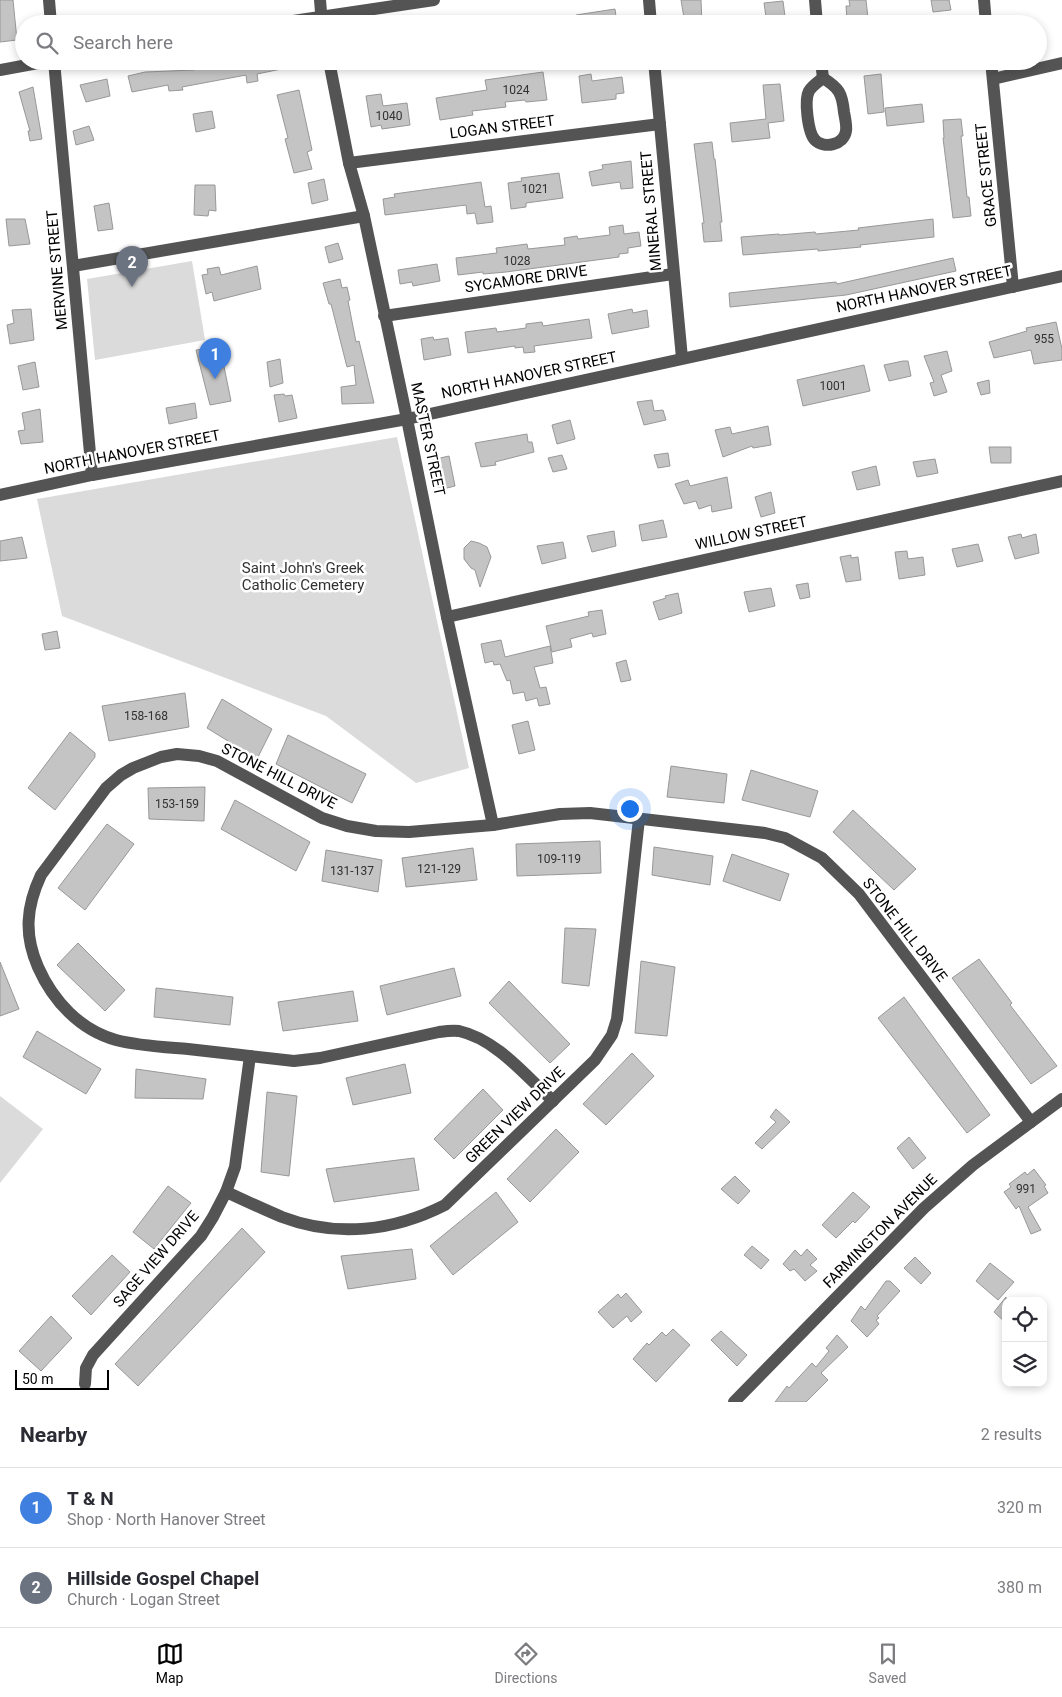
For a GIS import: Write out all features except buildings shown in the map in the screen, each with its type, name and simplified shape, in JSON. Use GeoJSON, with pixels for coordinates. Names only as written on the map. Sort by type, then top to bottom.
{"type":"FeatureCollection","features":[{"type":"Feature","properties":{"kind":"street"},"geometry":{"type":"LineString","coordinates":[[49,0],[50,15]]}},
{"type":"Feature","properties":{"kind":"street"},"geometry":{"type":"LineString","coordinates":[[320,0],[321,15]]}},
{"type":"Feature","properties":{"kind":"street"},"geometry":{"type":"LineString","coordinates":[[349,15],[434,0]]}},
{"type":"Feature","properties":{"kind":"street"},"geometry":{"type":"LineString","coordinates":[[649,0],[650,15]]}},
{"type":"Feature","properties":{"kind":"street"},"geometry":{"type":"LineString","coordinates":[[814,0],[816,15]]}},
{"type":"Feature","properties":{"kind":"street"},"geometry":{"type":"LineString","coordinates":[[984,0],[985,15]]}},
{"type":"Feature","properties":{"kind":"street"},"geometry":{"type":"LineString","coordinates":[[1047,66],[1062,63]]}},
{"type":"Feature","properties":{"kind":"street"},"geometry":{"type":"LineString","coordinates":[[0,70],[15,67]]}},
{"type":"Feature","properties":{"kind":"street","name":"MERVINE STREET"},"geometry":{"type":"LineString","coordinates":[[55,70],[92,475]]}},
{"type":"Feature","properties":{"kind":"street","name":"MASTER STREET"},"geometry":{"type":"LineString","coordinates":[[331,70],[349,162],[364,216],[384,316],[408,419],[447,617],[493,824]]}},
{"type":"Feature","properties":{"kind":"street","name":"MINERAL STREET"},"geometry":{"type":"LineString","coordinates":[[655,70],[682,358]]}},
{"type":"Feature","properties":{"kind":"street"},"geometry":{"type":"LineString","coordinates":[[822,70],[823,78]]}},
{"type":"Feature","properties":{"kind":"street","name":"GRACE STREET"},"geometry":{"type":"LineString","coordinates":[[992,70],[1013,287]]}},
{"type":"Feature","properties":{"kind":"street"},"geometry":{"type":"LineString","coordinates":[[993,79],[1032,70]]}},
{"type":"Feature","properties":{"kind":"street"},"geometry":{"type":"LineString","coordinates":[[823,78],[835,85],[840,92],[846,132],[842,139],[835,144],[826,146],[813,138],[810,131],[806,97],[809,90],[823,78]]}},
{"type":"Feature","properties":{"kind":"street","name":"LOGAN STREET"},"geometry":{"type":"LineString","coordinates":[[349,162],[660,124]]}},
{"type":"Feature","properties":{"kind":"street"},"geometry":{"type":"LineString","coordinates":[[73,266],[364,216]]}},
{"type":"Feature","properties":{"kind":"street","name":"SYCAMORE DRIVE"},"geometry":{"type":"LineString","coordinates":[[384,316],[673,274]]}},
{"type":"Feature","properties":{"kind":"street","name":"NORTH HANOVER STREET"},"geometry":{"type":"LineString","coordinates":[[0,495],[92,475],[408,419],[1062,276]]}},
{"type":"Feature","properties":{"kind":"street","name":"WILLOW STREET"},"geometry":{"type":"LineString","coordinates":[[447,617],[1062,481]]}},
{"type":"Feature","properties":{"kind":"street","name":"STONE HILL DRIVE"},"geometry":{"type":"LineString","coordinates":[[552,1101],[495,1047],[475,1036],[456,1030],[320,1058],[294,1061],[129,1043],[100,1034],[84,1025],[68,1012],[57,1000],[44,979],[31,949],[28,929],[30,906],[35,889],[41,875],[106,788],[121,775],[133,768],[161,757],[177,754],[192,755],[217,761],[322,818],[347,826],[376,831],[409,832],[493,824],[560,814],[590,813],[766,832],[785,838],[822,858],[859,894],[1031,1122]]}},
{"type":"Feature","properties":{"kind":"street","name":"GREEN VIEW DRIVE"},"geometry":{"type":"LineString","coordinates":[[226,1192],[283,1217],[319,1227],[343,1230],[367,1230],[396,1224],[425,1215],[445,1205],[595,1060],[612,1035],[617,1019],[639,819]]}},
{"type":"Feature","properties":{"kind":"street","name":"SAGE VIEW DRIVE"},"geometry":{"type":"LineString","coordinates":[[85,1384],[86,1368],[93,1355],[201,1236],[226,1192],[234,1167],[250,1056]]}},
{"type":"Feature","properties":{"kind":"street","name":"FARMINGTON AVENUE"},"geometry":{"type":"LineString","coordinates":[[734,1402],[924,1208],[973,1165],[1062,1099]]}},
{"type":"Feature","properties":{"kind":"green space"},"geometry":{"type":"Polygon","coordinates":[[[192,261],[205,340],[95,360],[87,279],[192,261]]]}},
{"type":"Feature","properties":{"kind":"green space","name":"Saint John's Greek Catholic Cemetery"},"geometry":{"type":"Polygon","coordinates":[[[397,437],[469,768],[416,783],[326,716],[62,616],[37,499],[397,437]]]}},
{"type":"Feature","properties":{"kind":"green space"},"geometry":{"type":"Polygon","coordinates":[[[0,1096],[43,1129],[0,1183],[0,1096]]]}},
{"type":"Feature","properties":{"kind":"place","name":"Hillside Gospel Chapel"},"geometry":{"type":"Point","coordinates":[132,287]}},
{"type":"Feature","properties":{"kind":"place","name":"T & N"},"geometry":{"type":"Point","coordinates":[215,379]}}]}
